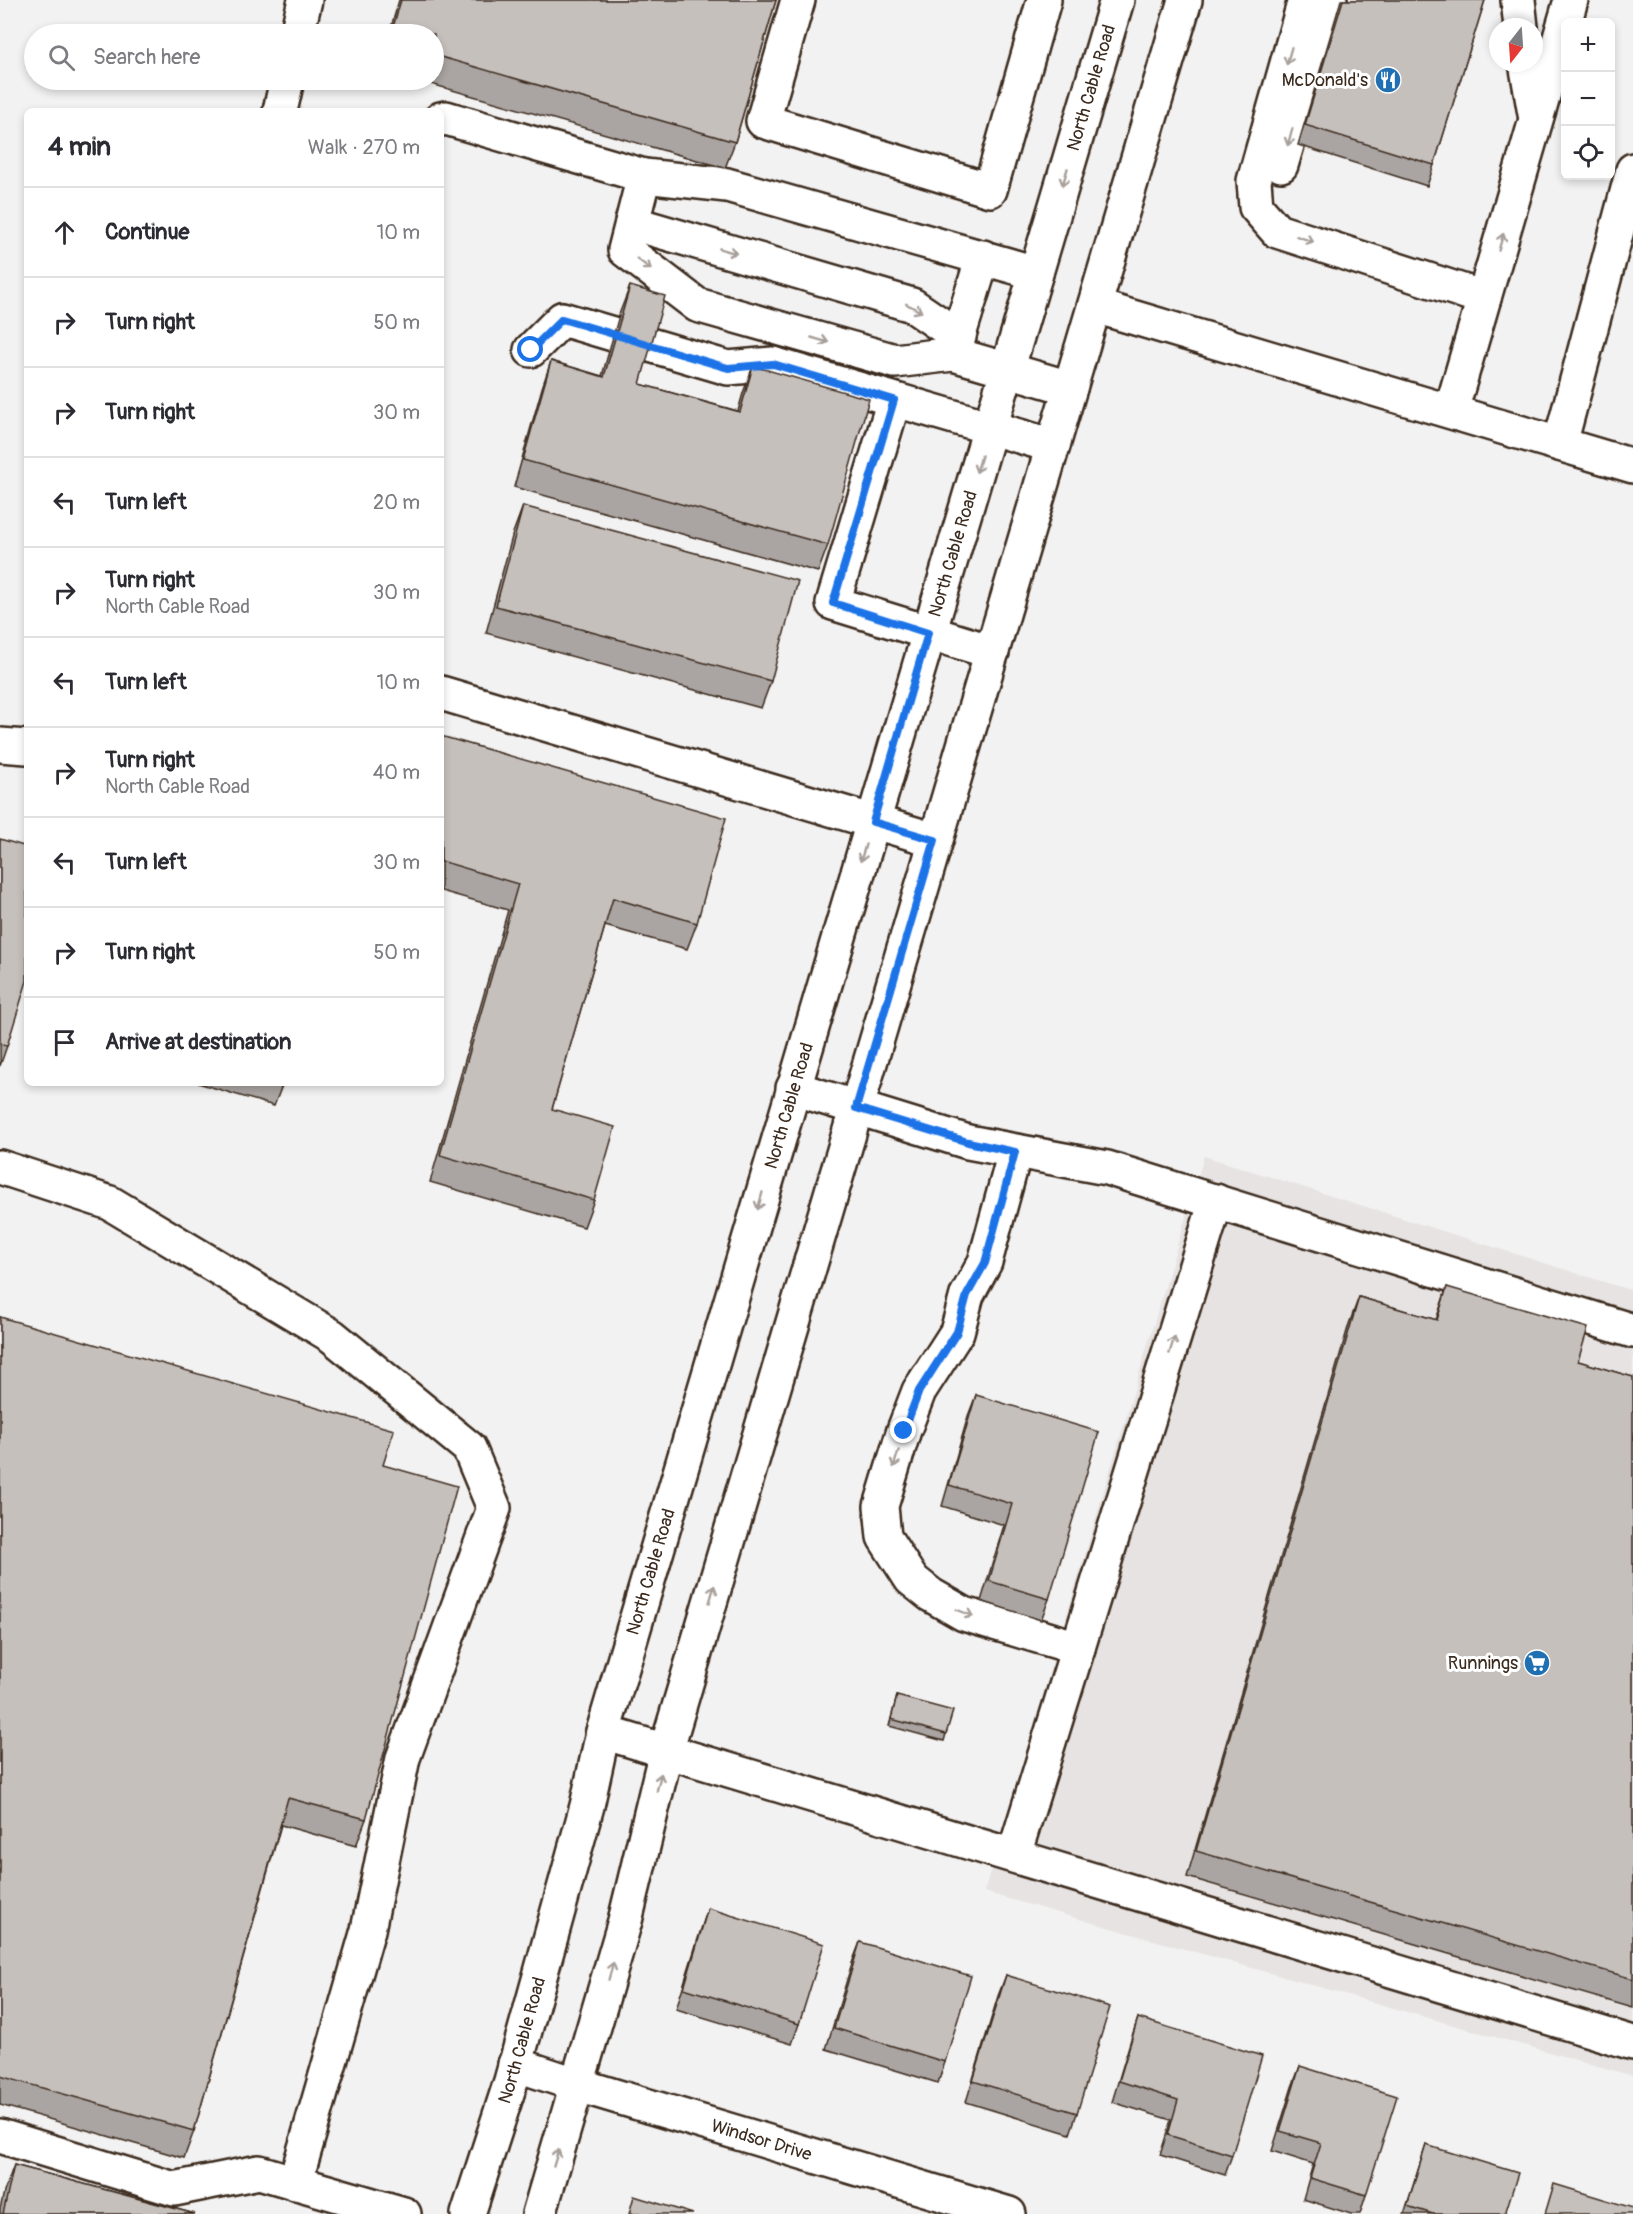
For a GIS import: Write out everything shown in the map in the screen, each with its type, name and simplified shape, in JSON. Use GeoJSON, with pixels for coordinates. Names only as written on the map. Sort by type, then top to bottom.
{"type":"FeatureCollection","features":[{"type":"Feature","properties":{"kind":"street"},"geometry":{"type":"LineString","coordinates":[[299,24],[305,0]]}},
{"type":"Feature","properties":{"kind":"street"},"geometry":{"type":"LineString","coordinates":[[798,0],[763,121],[990,190],[1044,0]]}},
{"type":"Feature","properties":{"kind":"street","name":"North Cable Road"},"geometry":{"type":"LineString","coordinates":[[468,2214],[515,2064],[587,1806],[603,1732],[1116,0]]}},
{"type":"Feature","properties":{"kind":"street"},"geometry":{"type":"LineString","coordinates":[[539,2214],[625,1921],[666,1751],[1185,0]]}},
{"type":"Feature","properties":{"kind":"street"},"geometry":{"type":"LineString","coordinates":[[1305,0],[1254,181],[1256,207],[1277,231],[1485,298]]}},
{"type":"Feature","properties":{"kind":"street"},"geometry":{"type":"LineString","coordinates":[[1266,218],[1330,0]]}},
{"type":"Feature","properties":{"kind":"street"},"geometry":{"type":"LineString","coordinates":[[1518,0],[1520,18]]}},
{"type":"Feature","properties":{"kind":"street"},"geometry":{"type":"LineString","coordinates":[[1451,411],[1571,0]]}},
{"type":"Feature","properties":{"kind":"street"},"geometry":{"type":"LineString","coordinates":[[1528,72],[1536,122]]}},
{"type":"Feature","properties":{"kind":"street"},"geometry":{"type":"LineString","coordinates":[[281,108],[285,90]]}},
{"type":"Feature","properties":{"kind":"street"},"geometry":{"type":"LineString","coordinates":[[444,118],[644,176],[727,185],[1036,273]]}},
{"type":"Feature","properties":{"kind":"street"},"geometry":{"type":"LineString","coordinates":[[1560,444],[1633,170]]}},
{"type":"Feature","properties":{"kind":"street"},"geometry":{"type":"LineString","coordinates":[[644,176],[624,250],[697,305],[895,361],[956,346]]}},
{"type":"Feature","properties":{"kind":"street"},"geometry":{"type":"LineString","coordinates":[[632,223],[912,305],[956,346],[1006,369],[1070,388]]}},
{"type":"Feature","properties":{"kind":"street"},"geometry":{"type":"LineString","coordinates":[[956,346],[983,257]]}},
{"type":"Feature","properties":{"kind":"street"},"geometry":{"type":"LineString","coordinates":[[1095,306],[1633,466]]}},
{"type":"Feature","properties":{"kind":"street"},"geometry":{"type":"LineString","coordinates":[[531,350],[562,319],[728,368],[773,364],[1053,446]]}},
{"type":"Feature","properties":{"kind":"street"},"geometry":{"type":"LineString","coordinates":[[894,400],[833,603],[992,652]]}},
{"type":"Feature","properties":{"kind":"street"},"geometry":{"type":"LineString","coordinates":[[444,694],[935,840]]}},
{"type":"Feature","properties":{"kind":"street"},"geometry":{"type":"LineString","coordinates":[[0,744],[24,747]]}},
{"type":"Feature","properties":{"kind":"street"},"geometry":{"type":"LineString","coordinates":[[793,1088],[968,1142],[1107,1168],[1633,1331]]}},
{"type":"Feature","properties":{"kind":"street"},"geometry":{"type":"LineString","coordinates":[[1015,1152],[985,1263],[967,1295],[957,1332],[919,1391],[904,1431],[881,1506],[884,1537],[911,1579],[931,1595],[964,1614],[1078,1648]]}},
{"type":"Feature","properties":{"kind":"street"},"geometry":{"type":"LineString","coordinates":[[0,1167],[110,1203],[332,1336],[469,1448],[494,1508],[403,1758],[368,1930],[295,2183]]}},
{"type":"Feature","properties":{"kind":"street"},"geometry":{"type":"LineString","coordinates":[[1014,1855],[1216,1201]]}},
{"type":"Feature","properties":{"kind":"street"},"geometry":{"type":"LineString","coordinates":[[603,1732],[1633,2043]]}},
{"type":"Feature","properties":{"kind":"street","name":"Windsor Drive"},"geometry":{"type":"LineString","coordinates":[[515,2064],[1009,2214]]}},
{"type":"Feature","properties":{"kind":"street"},"geometry":{"type":"LineString","coordinates":[[0,2136],[174,2189],[259,2172],[404,2214]]}},
{"type":"Feature","properties":{"kind":"shaded area"},"geometry":{"type":"Polygon","coordinates":[[[1204,1156],[1633,1291],[1633,2076],[984,1892],[1204,1156]]]}},
{"type":"Feature","properties":{"kind":"building"},"geometry":{"type":"Polygon","coordinates":[[[401,0],[776,0],[735,142],[444,58],[444,24],[394,24],[401,0]]]}},
{"type":"Feature","properties":{"kind":"building","name":"McDonald's"},"geometry":{"type":"Polygon","coordinates":[[[1343,0],[1485,0],[1434,165],[1305,125],[1343,0]]]}},
{"type":"Feature","properties":{"kind":"building"},"geometry":{"type":"Polygon","coordinates":[[[630,286],[665,296],[640,384],[740,412],[753,366],[869,399],[828,545],[523,460],[551,361],[604,377],[630,286]]]}},
{"type":"Feature","properties":{"kind":"building"},"geometry":{"type":"Polygon","coordinates":[[[523,506],[798,581],[771,681],[496,606],[523,506]]]}},
{"type":"Feature","properties":{"kind":"building"},"geometry":{"type":"Polygon","coordinates":[[[444,737],[726,818],[697,923],[613,898],[552,1109],[615,1127],[594,1200],[440,1155],[518,884],[444,862],[444,737]]]}},
{"type":"Feature","properties":{"kind":"building"},"geometry":{"type":"Polygon","coordinates":[[[0,839],[24,846],[24,991],[7,1046],[0,1044],[0,839]]]}},
{"type":"Feature","properties":{"kind":"building"},"geometry":{"type":"Polygon","coordinates":[[[1447,1287],[1588,1328],[1578,1361],[1633,1377],[1633,1979],[1196,1851],[1359,1297],[1437,1320],[1447,1287]]]}},
{"type":"Feature","properties":{"kind":"building"},"geometry":{"type":"Polygon","coordinates":[[[0,1317],[394,1430],[383,1465],[457,1486],[366,1819],[288,1798],[194,2131],[0,2076],[0,1317]]]}},
{"type":"Feature","properties":{"kind":"building"},"geometry":{"type":"Polygon","coordinates":[[[976,1395],[1099,1432],[1049,1599],[989,1581],[1012,1504],[949,1485],[976,1395]]]}},
{"type":"Feature","properties":{"kind":"building"},"geometry":{"type":"Polygon","coordinates":[[[897,1696],[953,1711],[946,1734],[891,1719],[897,1696]]]}},
{"type":"Feature","properties":{"kind":"building"},"geometry":{"type":"Polygon","coordinates":[[[708,1908],[824,1944],[799,2024],[684,1988],[708,1908]]]}},
{"type":"Feature","properties":{"kind":"building"},"geometry":{"type":"Polygon","coordinates":[[[860,1942],[971,1976],[945,2062],[834,2028],[860,1942]]]}},
{"type":"Feature","properties":{"kind":"building"},"geometry":{"type":"Polygon","coordinates":[[[1006,1975],[1110,2007],[1077,2113],[973,2081],[1006,1975]]]}},
{"type":"Feature","properties":{"kind":"building"},"geometry":{"type":"Polygon","coordinates":[[[1138,2018],[1262,2056],[1232,2155],[1168,2135],[1178,2100],[1119,2081],[1138,2018]]]}},
{"type":"Feature","properties":{"kind":"building"},"geometry":{"type":"Polygon","coordinates":[[[1300,2066],[1397,2096],[1366,2195],[1310,2178],[1321,2143],[1280,2131],[1300,2066]]]}},
{"type":"Feature","properties":{"kind":"building"},"geometry":{"type":"Polygon","coordinates":[[[1426,2145],[1518,2173],[1505,2214],[1433,2214],[1407,2206],[1426,2145]]]}},
{"type":"Feature","properties":{"kind":"building"},"geometry":{"type":"Polygon","coordinates":[[[14,2165],[195,2214],[3,2214],[14,2165]]]}},
{"type":"Feature","properties":{"kind":"building"},"geometry":{"type":"Polygon","coordinates":[[[1554,2184],[1633,2208],[1633,2214],[1545,2214],[1554,2184]]]}},
{"type":"Feature","properties":{"kind":"building"},"geometry":{"type":"Polygon","coordinates":[[[634,2196],[693,2214],[629,2214],[634,2196]]]}},
{"type":"Feature","properties":{"kind":"place","name":"McDonald's"},"geometry":{"type":"Point","coordinates":[1388,80]}},
{"type":"Feature","properties":{"kind":"place","name":"Runnings"},"geometry":{"type":"Point","coordinates":[1537,1663]}},
{"type":"Feature","properties":{"kind":"route"},"geometry":{"type":"LineString","coordinates":[[531,350],[562,319],[728,368],[773,364],[894,400],[833,603],[928,633],[873,822],[935,840],[856,1108],[968,1142],[1015,1152],[985,1263],[967,1295],[957,1332],[919,1391],[904,1431]]}}]}
